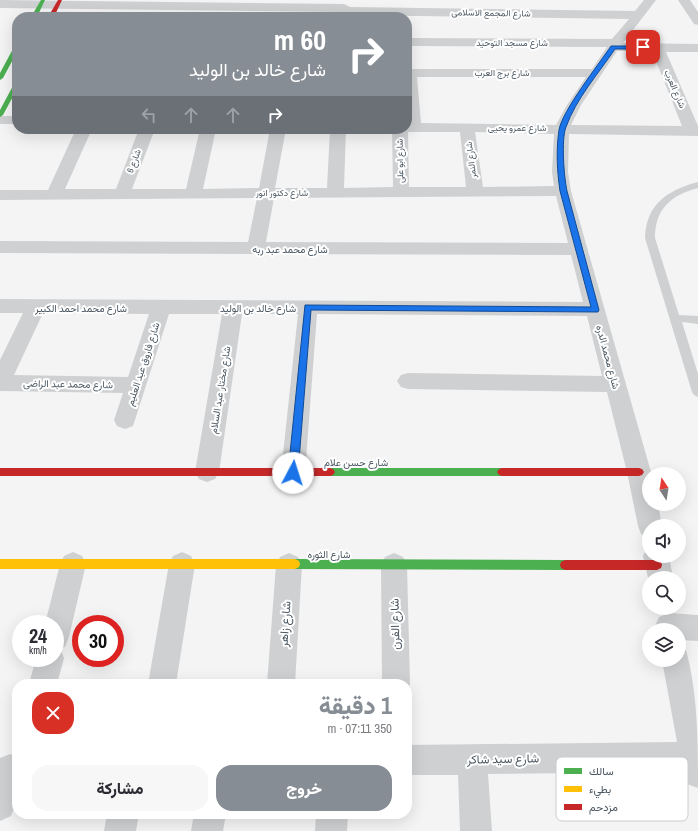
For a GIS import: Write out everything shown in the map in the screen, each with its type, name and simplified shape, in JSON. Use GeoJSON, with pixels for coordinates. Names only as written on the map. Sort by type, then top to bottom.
{"type":"FeatureCollection","features":[{"type":"Feature","properties":{"kind":"street"},"geometry":{"type":"LineString","coordinates":[[466,0],[467,13]]}},
{"type":"Feature","properties":{"kind":"street","name":"شارع محمد الدره"},"geometry":{"type":"LineString","coordinates":[[649,519],[639,472],[595,310],[560,172],[562,128],[574,106],[615,45],[650,0]]}},
{"type":"Feature","properties":{"kind":"street"},"geometry":{"type":"LineString","coordinates":[[684,0],[698,21]]}},
{"type":"Feature","properties":{"kind":"street"},"geometry":{"type":"LineString","coordinates":[[37,12],[42,2]]}},
{"type":"Feature","properties":{"kind":"street","name":"شارع المجمع الاسلامى"},"geometry":{"type":"LineString","coordinates":[[0,4],[42,2],[467,13],[638,15]]}},
{"type":"Feature","properties":{"kind":"street"},"geometry":{"type":"LineString","coordinates":[[54,12],[58,3]]}},
{"type":"Feature","properties":{"kind":"street","name":"شارع مسجد التوحيد"},"geometry":{"type":"LineString","coordinates":[[412,42],[615,45],[698,48]]}},
{"type":"Feature","properties":{"kind":"street","name":"شارع العرب"},"geometry":{"type":"LineString","coordinates":[[657,47],[695,131]]}},
{"type":"Feature","properties":{"kind":"street"},"geometry":{"type":"LineString","coordinates":[[0,78],[12,56]]}},
{"type":"Feature","properties":{"kind":"street","name":"شارع برج العرب"},"geometry":{"type":"LineString","coordinates":[[412,73],[597,73]]}},
{"type":"Feature","properties":{"kind":"street"},"geometry":{"type":"LineString","coordinates":[[0,116],[12,93]]}},
{"type":"Feature","properties":{"kind":"street"},"geometry":{"type":"LineString","coordinates":[[0,120],[12,120]]}},
{"type":"Feature","properties":{"kind":"street","name":"شارع عمرو يحيى"},"geometry":{"type":"LineString","coordinates":[[412,128],[562,128],[695,131]]}},
{"type":"Feature","properties":{"kind":"street","name":"شارع النمر"},"geometry":{"type":"LineString","coordinates":[[467,128],[475,192]]}},
{"type":"Feature","properties":{"kind":"street"},"geometry":{"type":"LineString","coordinates":[[54,195],[82,134]]}},
{"type":"Feature","properties":{"kind":"street","name":"شارع 6"},"geometry":{"type":"LineString","coordinates":[[122,194],[145,134]]}},
{"type":"Feature","properties":{"kind":"street"},"geometry":{"type":"LineString","coordinates":[[193,194],[207,134]]}},
{"type":"Feature","properties":{"kind":"street"},"geometry":{"type":"LineString","coordinates":[[256,249],[277,134]]}},
{"type":"Feature","properties":{"kind":"street"},"geometry":{"type":"LineString","coordinates":[[335,193],[338,134]]}},
{"type":"Feature","properties":{"kind":"street","name":"شارع ابو على"},"geometry":{"type":"LineString","coordinates":[[401,193],[406,134]]}},
{"type":"Feature","properties":{"kind":"street","name":"شارع دكتور انور"},"geometry":{"type":"LineString","coordinates":[[0,195],[564,191]]}},
{"type":"Feature","properties":{"kind":"street","name":"شارع محمد عبد ربه"},"geometry":{"type":"LineString","coordinates":[[0,247],[579,249]]}},
{"type":"Feature","properties":{"kind":"street","name":"شارع محمد احمد الكبير"},"geometry":{"type":"LineString","coordinates":[[0,306],[36,308],[161,308]]}},
{"type":"Feature","properties":{"kind":"street"},"geometry":{"type":"LineString","coordinates":[[293,473],[308,307]]}},
{"type":"Feature","properties":{"kind":"street","name":"شارع خالد بن الوليد"},"geometry":{"type":"LineString","coordinates":[[161,308],[308,307],[595,310]]}},
{"type":"Feature","properties":{"kind":"street"},"geometry":{"type":"LineString","coordinates":[[0,382],[36,308]]}},
{"type":"Feature","properties":{"kind":"street","name":"شارع فاروق عبد العليم"},"geometry":{"type":"LineString","coordinates":[[125,420],[161,308]]}},
{"type":"Feature","properties":{"kind":"street","name":"شارع مختار عبد السلام"},"geometry":{"type":"LineString","coordinates":[[207,472],[233,308]]}},
{"type":"Feature","properties":{"kind":"street"},"geometry":{"type":"LineString","coordinates":[[408,381],[616,384]]}},
{"type":"Feature","properties":{"kind":"street","name":"شارع محمد عبد الراضى"},"geometry":{"type":"LineString","coordinates":[[0,382],[136,385]]}},
{"type":"Feature","properties":{"kind":"street","name":"شارع حسن علام"},"geometry":{"type":"LineString","coordinates":[[0,472],[639,472]]}},
{"type":"Feature","properties":{"kind":"street","name":"شارع الثوره"},"geometry":{"type":"LineString","coordinates":[[0,564],[658,566]]}},
{"type":"Feature","properties":{"kind":"street"},"geometry":{"type":"LineString","coordinates":[[60,615],[73,564]]}},
{"type":"Feature","properties":{"kind":"street"},"geometry":{"type":"LineString","coordinates":[[163,679],[182,564]]}},
{"type":"Feature","properties":{"kind":"street","name":"شارع زاهر"},"geometry":{"type":"LineString","coordinates":[[281,679],[288,565]]}},
{"type":"Feature","properties":{"kind":"street","name":"شارع الفرن"},"geometry":{"type":"LineString","coordinates":[[394,565],[396,679]]}},
{"type":"Feature","properties":{"kind":"street"},"geometry":{"type":"LineString","coordinates":[[668,621],[698,628]]}},
{"type":"Feature","properties":{"kind":"street"},"geometry":{"type":"LineString","coordinates":[[44,679],[48,667]]}},
{"type":"Feature","properties":{"kind":"street"},"geometry":{"type":"LineString","coordinates":[[678,667],[693,720],[696,765]]}},
{"type":"Feature","properties":{"kind":"street"},"geometry":{"type":"LineString","coordinates":[[472,759],[476,831]]}},
{"type":"Feature","properties":{"kind":"street","name":"شارع سيد شاكر"},"geometry":{"type":"LineString","coordinates":[[412,760],[472,759],[556,761]]}},
{"type":"Feature","properties":{"kind":"street"},"geometry":{"type":"LineString","coordinates":[[0,805],[9,769]]}},
{"type":"Feature","properties":{"kind":"street"},"geometry":{"type":"LineString","coordinates":[[120,831],[122,819]]}},
{"type":"Feature","properties":{"kind":"street"},"geometry":{"type":"LineString","coordinates":[[207,831],[209,819]]}},
{"type":"Feature","properties":{"kind":"street"},"geometry":{"type":"LineString","coordinates":[[331,831],[332,819]]}},
{"type":"Feature","properties":{"kind":"lane"},"geometry":{"type":"LineString","coordinates":[[698,186],[678,192],[660,206],[654,213],[650,224],[650,238],[698,392]]}},
{"type":"Feature","properties":{"kind":"lane"},"geometry":{"type":"LineString","coordinates":[[674,318],[698,320]]}},
{"type":"Feature","properties":{"kind":"traffic: fast"},"geometry":{"type":"LineString","coordinates":[[37,12],[43,0]]}},
{"type":"Feature","properties":{"kind":"traffic: fast"},"geometry":{"type":"LineString","coordinates":[[0,78],[12,56]]}},
{"type":"Feature","properties":{"kind":"traffic: fast"},"geometry":{"type":"LineString","coordinates":[[0,115],[12,93]]}},
{"type":"Feature","properties":{"kind":"traffic: fast"},"geometry":{"type":"LineString","coordinates":[[330,472],[502,472]]}},
{"type":"Feature","properties":{"kind":"traffic: fast"},"geometry":{"type":"LineString","coordinates":[[295,564],[565,565]]}},
{"type":"Feature","properties":{"kind":"traffic: slow"},"geometry":{"type":"LineString","coordinates":[[0,564],[295,564]]}},
{"type":"Feature","properties":{"kind":"traffic: jam"},"geometry":{"type":"LineString","coordinates":[[54,12],[60,0]]}},
{"type":"Feature","properties":{"kind":"traffic: jam"},"geometry":{"type":"LineString","coordinates":[[0,472],[330,472]]}},
{"type":"Feature","properties":{"kind":"traffic: jam"},"geometry":{"type":"LineString","coordinates":[[502,472],[639,472]]}},
{"type":"Feature","properties":{"kind":"traffic: jam"},"geometry":{"type":"LineString","coordinates":[[565,565],[657,565]]}},
{"type":"Feature","properties":{"kind":"route"},"geometry":{"type":"LineString","coordinates":[[293,473],[308,307],[595,310],[560,172],[562,128],[574,106],[613,47],[643,47]]}}]}
